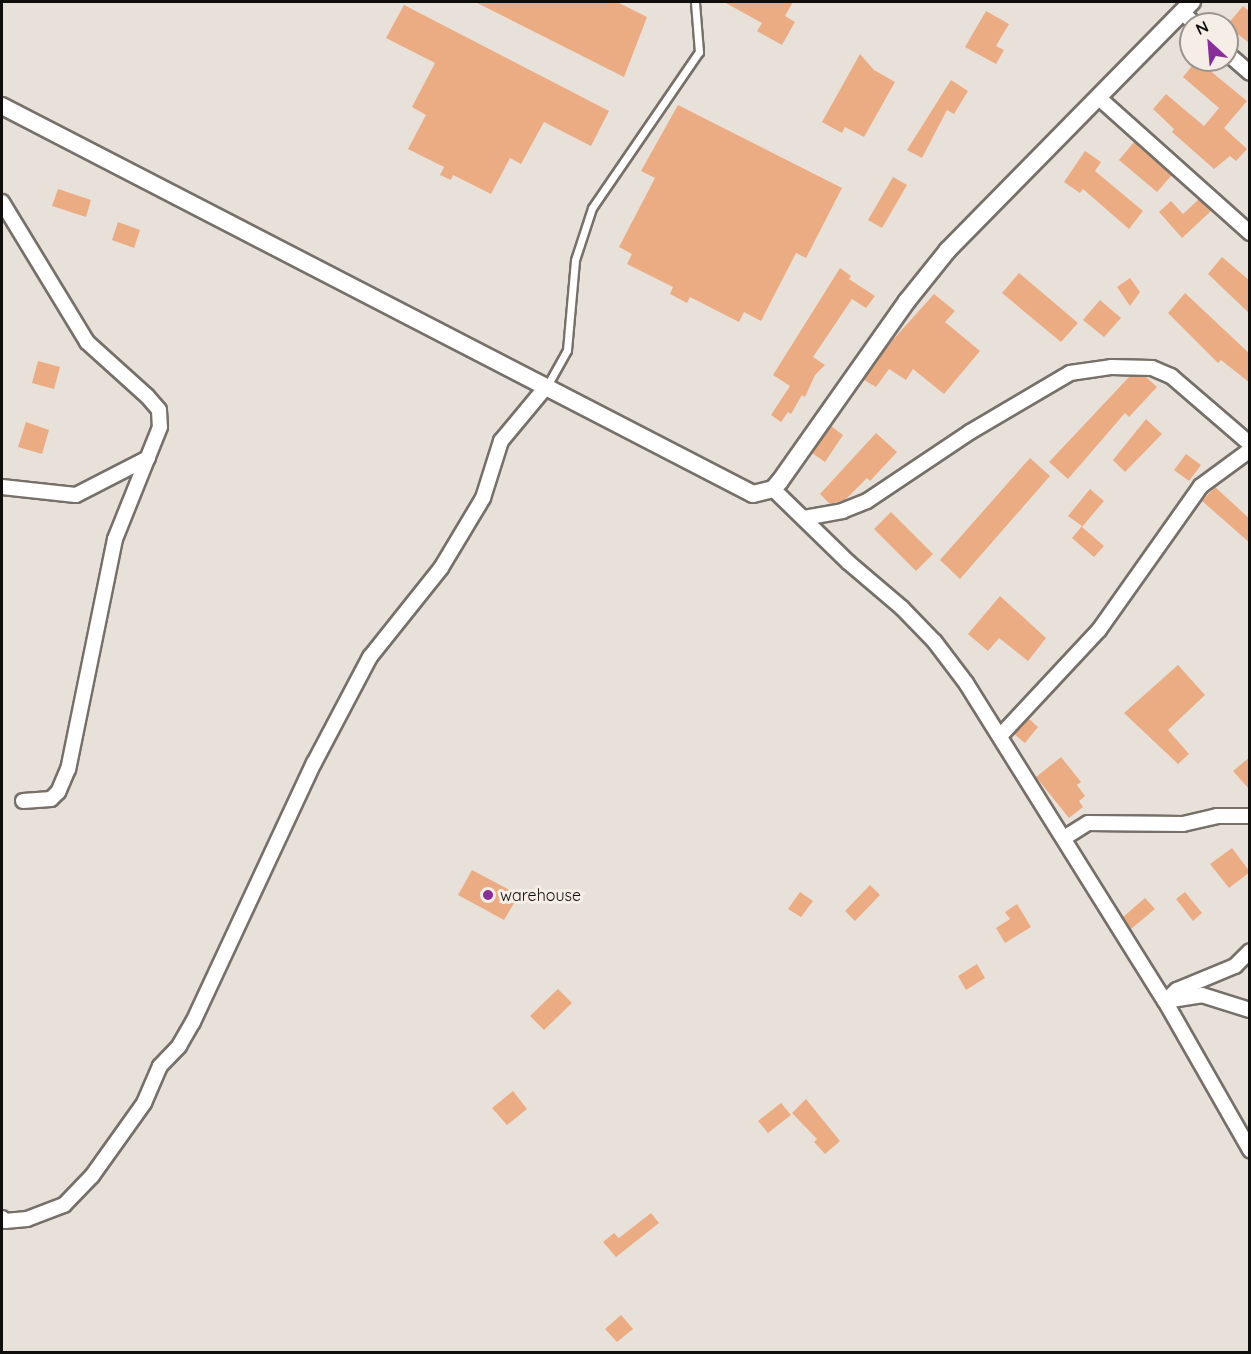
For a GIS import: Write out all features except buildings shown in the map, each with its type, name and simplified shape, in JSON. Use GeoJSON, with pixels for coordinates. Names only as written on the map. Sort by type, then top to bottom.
{"type":"FeatureCollection","features":[{"type":"Feature","properties":{"kind":"street"},"geometry":{"type":"LineString","coordinates":[[2,106],[753,494],[773,489],[907,301],[948,250],[1099,98],[1179,23]]}},
{"type":"Feature","properties":{"kind":"street"},"geometry":{"type":"LineString","coordinates":[[1099,98],[1250,233]]}},
{"type":"Feature","properties":{"kind":"street"},"geometry":{"type":"LineString","coordinates":[[2,202],[87,342],[159,410],[160,427],[115,539],[68,769],[58,792],[51,799],[23,801]]}},
{"type":"Feature","properties":{"kind":"street"},"geometry":{"type":"LineString","coordinates":[[804,518],[842,511],[867,501],[970,432],[1070,373],[1111,367],[1152,368],[1171,376],[1250,444]]}},
{"type":"Feature","properties":{"kind":"street"},"geometry":{"type":"LineString","coordinates":[[2,1218],[5,1221],[27,1219],[64,1205],[92,1176],[144,1103],[160,1066],[179,1046],[193,1022],[314,764],[370,657],[441,568],[483,498],[501,441],[545,388]]}},
{"type":"Feature","properties":{"kind":"street"},"geometry":{"type":"LineString","coordinates":[[1001,735],[1099,630],[1201,486],[1250,450]]}},
{"type":"Feature","properties":{"kind":"street"},"geometry":{"type":"LineString","coordinates":[[2,487],[76,495],[148,458]]}},
{"type":"Feature","properties":{"kind":"street"},"geometry":{"type":"LineString","coordinates":[[773,489],[935,642],[1001,735],[1165,1001],[1250,1150]]}},
{"type":"Feature","properties":{"kind":"street"},"geometry":{"type":"LineString","coordinates":[[1064,838],[1088,823],[1183,824],[1217,816],[1250,816]]}},
{"type":"Feature","properties":{"kind":"street"},"geometry":{"type":"LineString","coordinates":[[1165,1001],[1177,990],[1235,966],[1250,951]]}},
{"type":"Feature","properties":{"kind":"street"},"geometry":{"type":"LineString","coordinates":[[1165,1001],[1202,995],[1250,1010]]}},
{"type":"Feature","properties":{"kind":"lane"},"geometry":{"type":"LineString","coordinates":[[545,388],[567,350],[575,261],[592,208],[699,52],[694,2]]}},
{"type":"Feature","properties":{"kind":"place","name":"warehouse"},"geometry":{"type":"Point","coordinates":[488,895]}}]}
